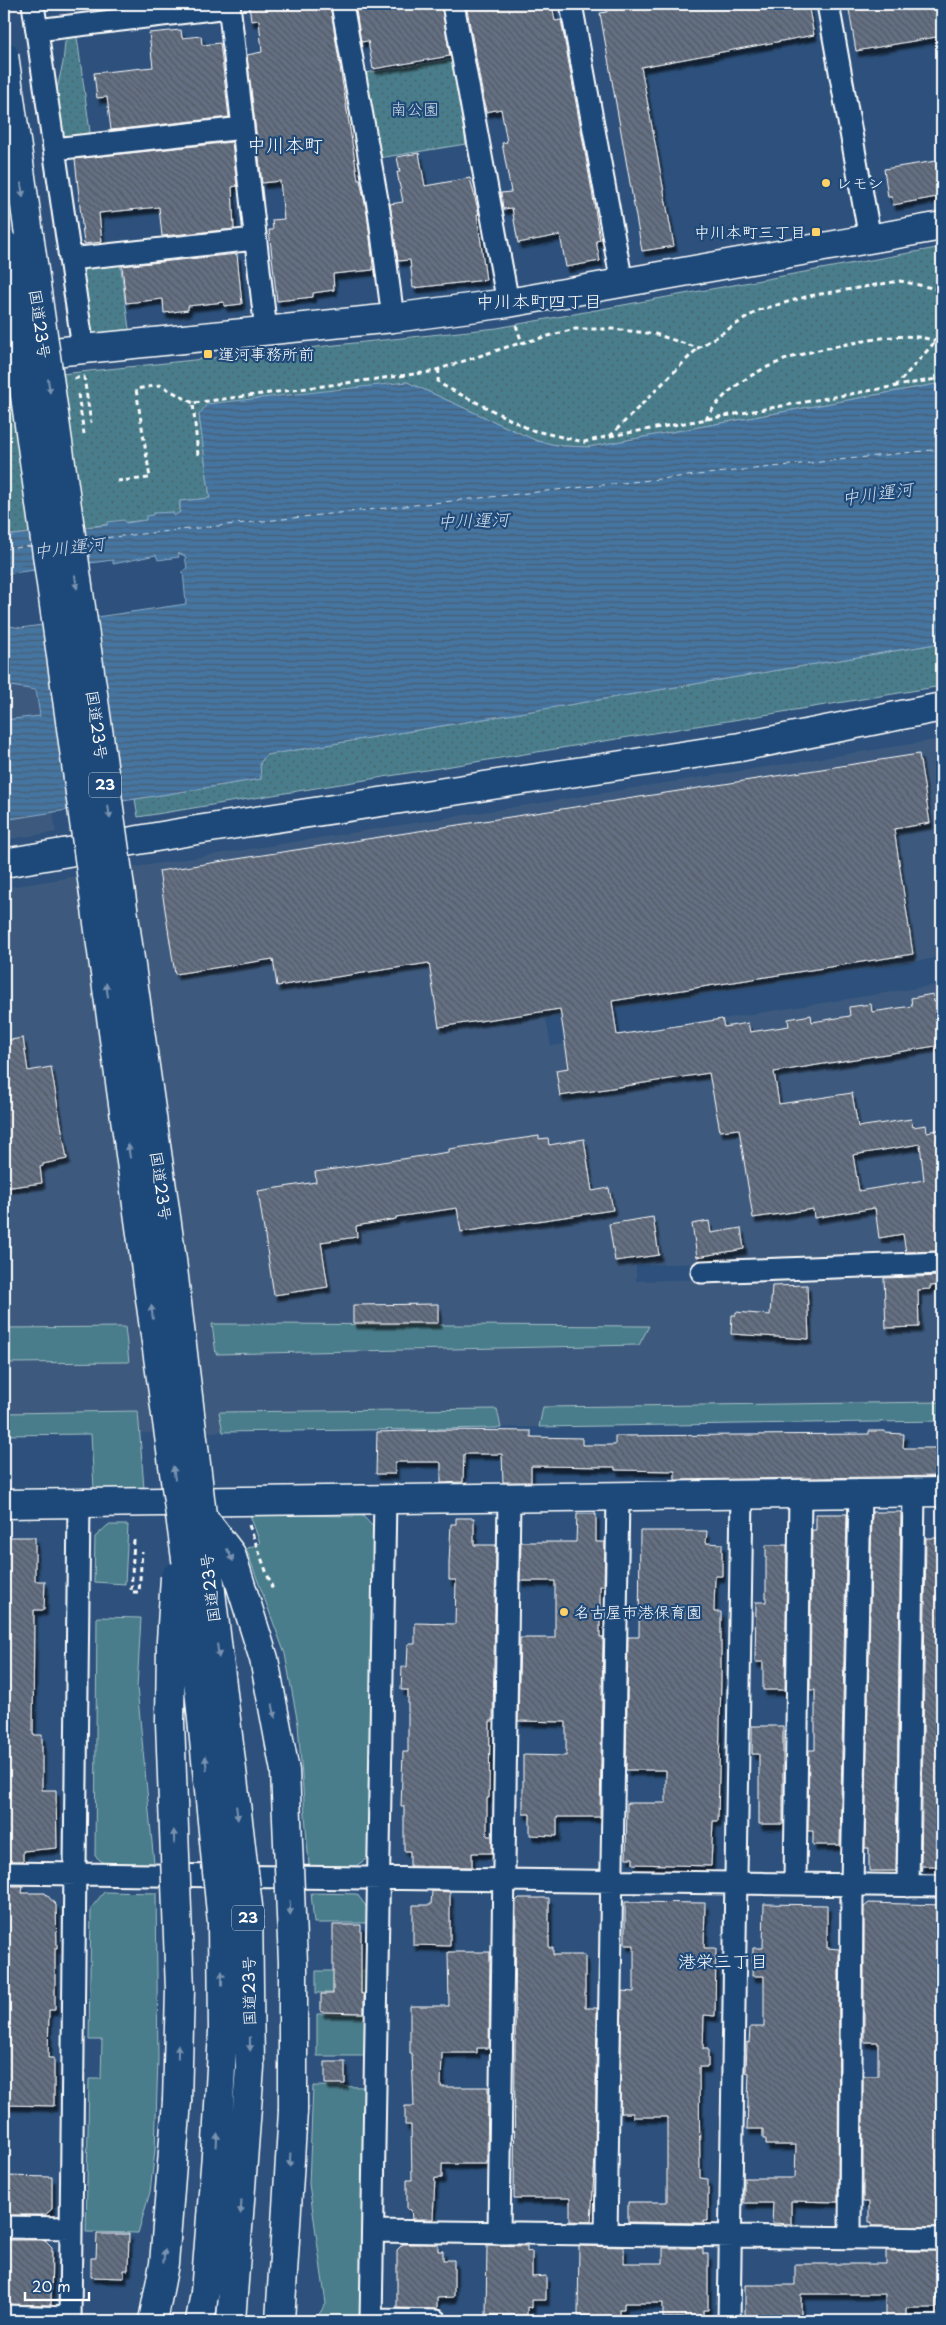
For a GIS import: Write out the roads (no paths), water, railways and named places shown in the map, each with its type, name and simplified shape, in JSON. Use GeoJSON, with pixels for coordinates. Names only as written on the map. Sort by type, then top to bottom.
{"type":"FeatureCollection","features":[{"type":"Feature","properties":{"kind":"main road","name":"国道23号"},"geometry":{"type":"LineString","coordinates":[[4,56],[172,1260],[248,1906],[250,2067],[232,2321]]}},
{"type":"Feature","properties":{"kind":"main road"},"geometry":{"type":"LineString","coordinates":[[4,357],[393,318],[508,303],[942,226]]}},
{"type":"Feature","properties":{"kind":"main road","name":"国道23号"},"geometry":{"type":"LineString","coordinates":[[4,244],[183,1538],[222,1923],[223,2031],[218,2133],[206,2284],[200,2321]]}},
{"type":"Feature","properties":{"kind":"main road"},"geometry":{"type":"LineString","coordinates":[[4,863],[197,830],[740,746],[942,707]]}},
{"type":"Feature","properties":{"kind":"main road"},"geometry":{"type":"LineString","coordinates":[[4,1504],[942,1492]]}},
{"type":"Feature","properties":{"kind":"main road"},"geometry":{"type":"LineString","coordinates":[[202,1516],[231,1554],[264,1659],[285,1771],[292,1963],[293,2111],[280,2321]]}},
{"type":"Feature","properties":{"kind":"main road","name":"23"},"geometry":{"type":"LineString","coordinates":[[153,2321],[164,2264],[177,2101],[180,1990],[170,1722],[170,1650],[175,1577],[183,1538]]}},
{"type":"Feature","properties":{"kind":"street"},"geometry":{"type":"LineString","coordinates":[[34,4],[83,348]]}},
{"type":"Feature","properties":{"kind":"street"},"geometry":{"type":"LineString","coordinates":[[342,4],[379,211],[393,318]]}},
{"type":"Feature","properties":{"kind":"street"},"geometry":{"type":"LineString","coordinates":[[453,4],[508,303]]}},
{"type":"Feature","properties":{"kind":"street"},"geometry":{"type":"LineString","coordinates":[[571,4],[622,283]]}},
{"type":"Feature","properties":{"kind":"street"},"geometry":{"type":"LineString","coordinates":[[828,4],[870,239]]}},
{"type":"Feature","properties":{"kind":"street"},"geometry":{"type":"LineString","coordinates":[[37,30],[229,5],[266,331]]}},
{"type":"Feature","properties":{"kind":"street"},"geometry":{"type":"LineString","coordinates":[[54,149],[243,128]]}},
{"type":"Feature","properties":{"kind":"street"},"geometry":{"type":"LineString","coordinates":[[70,260],[255,239]]}},
{"type":"Feature","properties":{"kind":"street"},"geometry":{"type":"LineString","coordinates":[[702,1272],[942,1263]]}},
{"type":"Feature","properties":{"kind":"street"},"geometry":{"type":"LineString","coordinates":[[850,2237],[852,1885],[860,1493]]}},
{"type":"Feature","properties":{"kind":"street"},"geometry":{"type":"LineString","coordinates":[[908,1886],[914,1493]]}},
{"type":"Feature","properties":{"kind":"street"},"geometry":{"type":"LineString","coordinates":[[795,1884],[800,1494]]}},
{"type":"Feature","properties":{"kind":"street"},"geometry":{"type":"LineString","coordinates":[[729,2321],[742,1495]]}},
{"type":"Feature","properties":{"kind":"street"},"geometry":{"type":"LineString","coordinates":[[606,2234],[618,1496]]}},
{"type":"Feature","properties":{"kind":"street"},"geometry":{"type":"LineString","coordinates":[[498,2233],[509,1498]]}},
{"type":"Feature","properties":{"kind":"street"},"geometry":{"type":"LineString","coordinates":[[385,1499],[371,2321],[436,2321]]}},
{"type":"Feature","properties":{"kind":"street"},"geometry":{"type":"LineString","coordinates":[[4,2316],[70,2320],[79,1504]]}},
{"type":"Feature","properties":{"kind":"street"},"geometry":{"type":"LineString","coordinates":[[4,1873],[942,1886]]}},
{"type":"Feature","properties":{"kind":"street"},"geometry":{"type":"LineString","coordinates":[[4,2227],[72,2228]]}},
{"type":"Feature","properties":{"kind":"street"},"geometry":{"type":"LineString","coordinates":[[372,2231],[942,2239]]}},
{"type":"Feature","properties":{"kind":"water","name":"中川運河"},"geometry":{"type":"Polygon","coordinates":[[[407,382],[537,441],[562,446],[589,447],[942,383],[942,643],[266,755],[260,763],[261,779],[4,820],[4,720],[40,716],[36,690],[4,685],[4,625],[21,628],[186,604],[183,571],[187,568],[185,556],[178,553],[179,557],[158,560],[156,555],[113,564],[113,560],[4,574],[4,536],[107,525],[108,522],[124,520],[126,523],[146,520],[146,516],[153,515],[153,513],[173,512],[174,516],[180,512],[180,501],[210,498],[199,415],[207,404],[407,382]]]}},
{"type":"Feature","properties":{"kind":"place","name":"レモン"},"geometry":{"type":"Point","coordinates":[826,183]}},
{"type":"Feature","properties":{"kind":"place","name":"中川本町三丁目"},"geometry":{"type":"Point","coordinates":[816,232]}},
{"type":"Feature","properties":{"kind":"place","name":"運河事務所前"},"geometry":{"type":"Point","coordinates":[208,354]}},
{"type":"Feature","properties":{"kind":"place","name":"名古屋市港保育園"},"geometry":{"type":"Point","coordinates":[564,1612]}},
{"type":"Feature","properties":{"kind":"district","name":"中川本町"},"geometry":{"type":"Point","coordinates":[285,145]}},
{"type":"Feature","properties":{"kind":"district","name":"中川本町四丁目"},"geometry":{"type":"Point","coordinates":[539,302]}},
{"type":"Feature","properties":{"kind":"district","name":"港栄三丁目"},"geometry":{"type":"Point","coordinates":[723,1962]}},
{"type":"Feature","properties":{"kind":"park label","name":"南公園"},"geometry":{"type":"Point","coordinates":[415,109]}}]}
